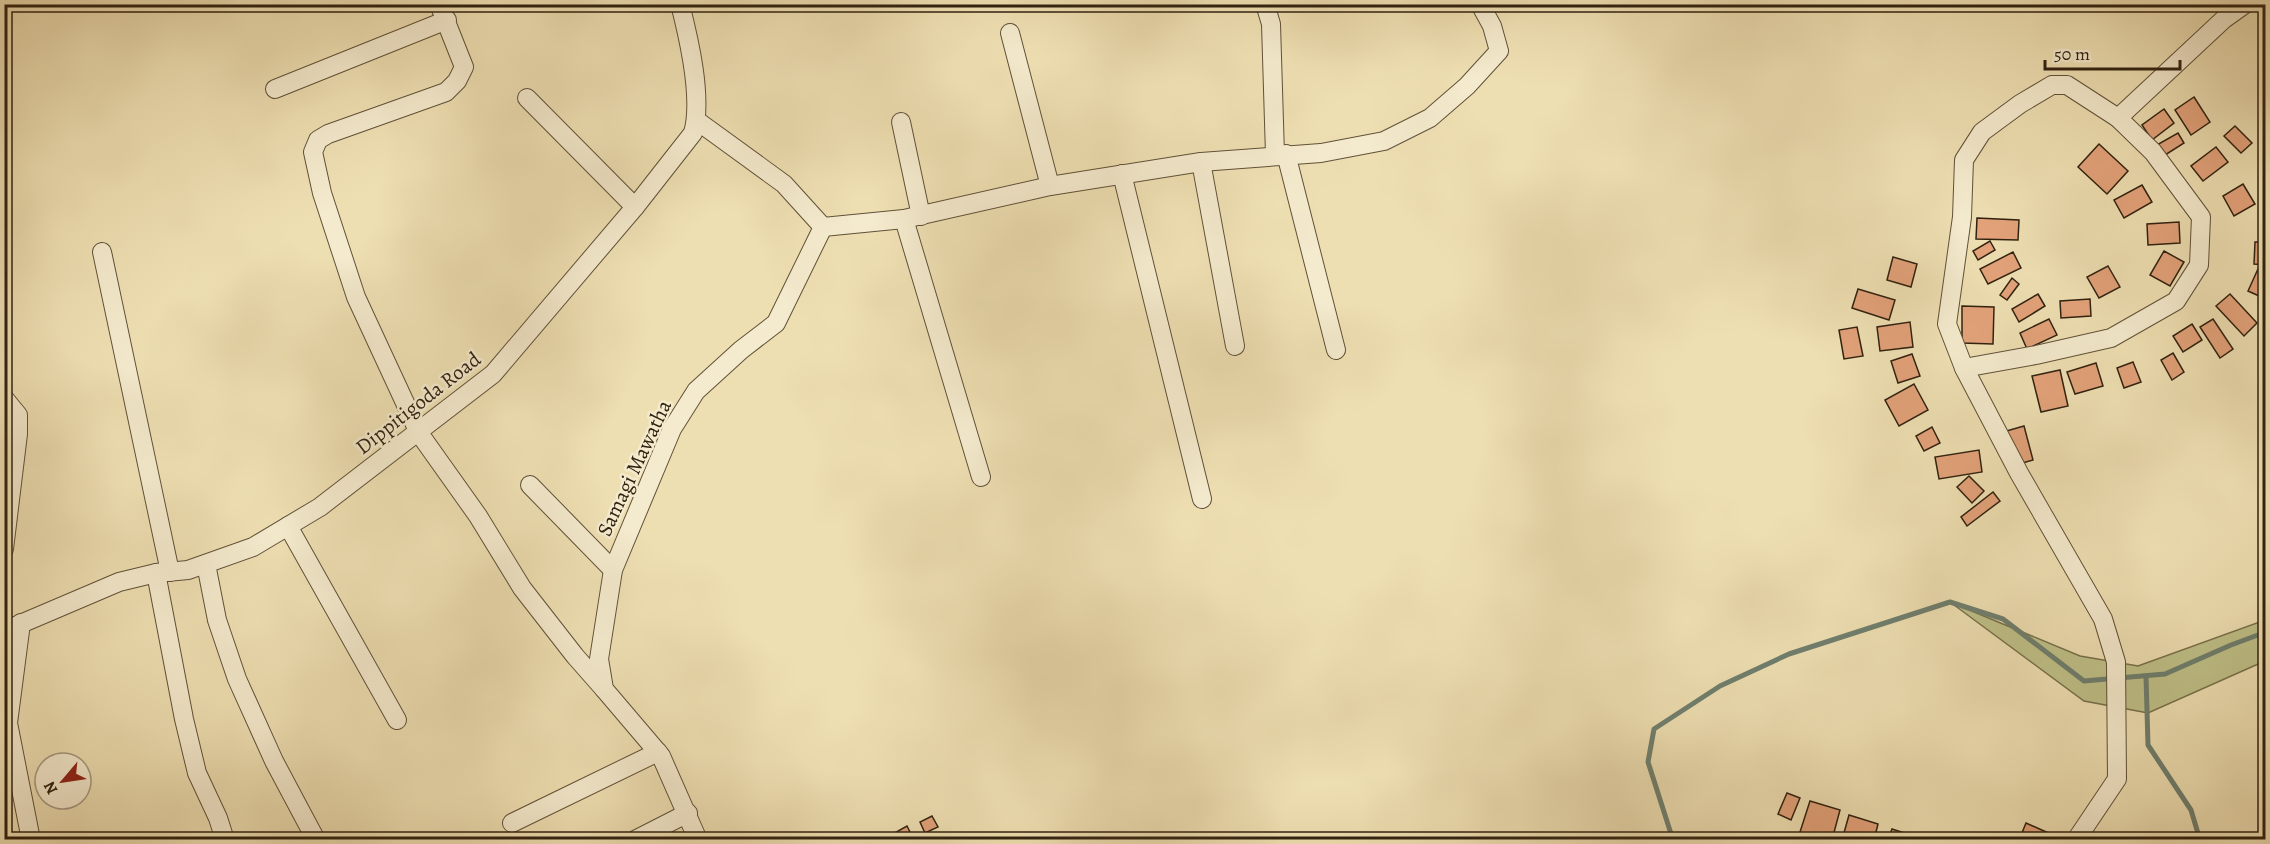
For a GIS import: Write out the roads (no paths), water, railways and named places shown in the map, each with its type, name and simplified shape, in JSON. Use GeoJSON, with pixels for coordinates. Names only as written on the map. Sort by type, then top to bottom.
{"type":"FeatureCollection","features":[{"type":"Feature","properties":{"kind":"street"},"geometry":{"type":"LineString","coordinates":[[680,4],[692,48],[696,120],[784,184],[823,227],[913,217],[1050,186],[1122,174],[1201,162],[1321,153],[1384,141],[1430,118],[1467,86],[1499,51],[1492,26],[1480,4]]}},
{"type":"Feature","properties":{"kind":"street"},"geometry":{"type":"LineString","coordinates":[[1265,4],[1271,24],[1281,155],[1336,350]]}},
{"type":"Feature","properties":{"kind":"street"},"geometry":{"type":"LineString","coordinates":[[2118,118],[2224,19],[2245,4]]}},
{"type":"Feature","properties":{"kind":"street"},"geometry":{"type":"LineString","coordinates":[[275,89],[443,12],[464,67],[457,81],[446,92],[328,134],[318,140],[313,152],[322,193],[356,297],[419,433],[478,516],[522,588],[576,656],[658,752],[688,813],[698,840]]}},
{"type":"Feature","properties":{"kind":"street"},"geometry":{"type":"LineString","coordinates":[[1010,33],[1050,186]]}},
{"type":"Feature","properties":{"kind":"street"},"geometry":{"type":"LineString","coordinates":[[1964,368],[2036,356],[2111,338],[2176,301],[2199,265],[2201,218],[2153,152],[2118,118],[2067,85],[2052,85],[2020,104],[1982,132],[1964,160],[1962,217],[1947,324],[1964,368],[2019,473],[2103,619],[2116,662],[2117,779],[2076,840]]}},
{"type":"Feature","properties":{"kind":"street"},"geometry":{"type":"LineString","coordinates":[[527,98],[635,207]]}},
{"type":"Feature","properties":{"kind":"street","name":"Dippitigoda Road"},"geometry":{"type":"LineString","coordinates":[[13,627],[119,582],[188,570],[253,547],[320,507],[493,374],[635,207],[693,133],[696,120]]}},
{"type":"Feature","properties":{"kind":"street"},"geometry":{"type":"LineString","coordinates":[[901,122],[913,217],[981,477]]}},
{"type":"Feature","properties":{"kind":"street"},"geometry":{"type":"LineString","coordinates":[[1201,162],[1235,346]]}},
{"type":"Feature","properties":{"kind":"street"},"geometry":{"type":"LineString","coordinates":[[1122,174],[1202,499]]}},
{"type":"Feature","properties":{"kind":"street","name":"Samagi Mawatha"},"geometry":{"type":"LineString","coordinates":[[604,689],[599,659],[613,570],[672,429],[696,391],[741,350],[776,323],[823,227]]}},
{"type":"Feature","properties":{"kind":"street"},"geometry":{"type":"LineString","coordinates":[[102,252],[163,573],[184,719],[197,773],[218,818],[225,840]]}},
{"type":"Feature","properties":{"kind":"street"},"geometry":{"type":"LineString","coordinates":[[4,398],[18,415],[18,434],[4,549]]}},
{"type":"Feature","properties":{"kind":"street"},"geometry":{"type":"LineString","coordinates":[[531,485],[613,570]]}},
{"type":"Feature","properties":{"kind":"street"},"geometry":{"type":"LineString","coordinates":[[288,526],[397,720]]}},
{"type":"Feature","properties":{"kind":"street"},"geometry":{"type":"LineString","coordinates":[[206,564],[217,620],[237,679],[274,760],[316,840]]}},
{"type":"Feature","properties":{"kind":"street"},"geometry":{"type":"LineString","coordinates":[[13,627],[8,723],[31,840]]}},
{"type":"Feature","properties":{"kind":"street"},"geometry":{"type":"LineString","coordinates":[[512,823],[658,752]]}},
{"type":"Feature","properties":{"kind":"street"},"geometry":{"type":"LineString","coordinates":[[635,840],[688,813]]}},
{"type":"Feature","properties":{"kind":"waterway"},"geometry":{"type":"LineString","coordinates":[[1673,840],[1648,762],[1654,729],[1720,686],[1789,654],[1950,602],[2003,619],[2084,681],[2165,674],[2266,632]]}},
{"type":"Feature","properties":{"kind":"waterway"},"geometry":{"type":"LineString","coordinates":[[2146,676],[2148,745],[2191,810],[2200,840]]}}]}
